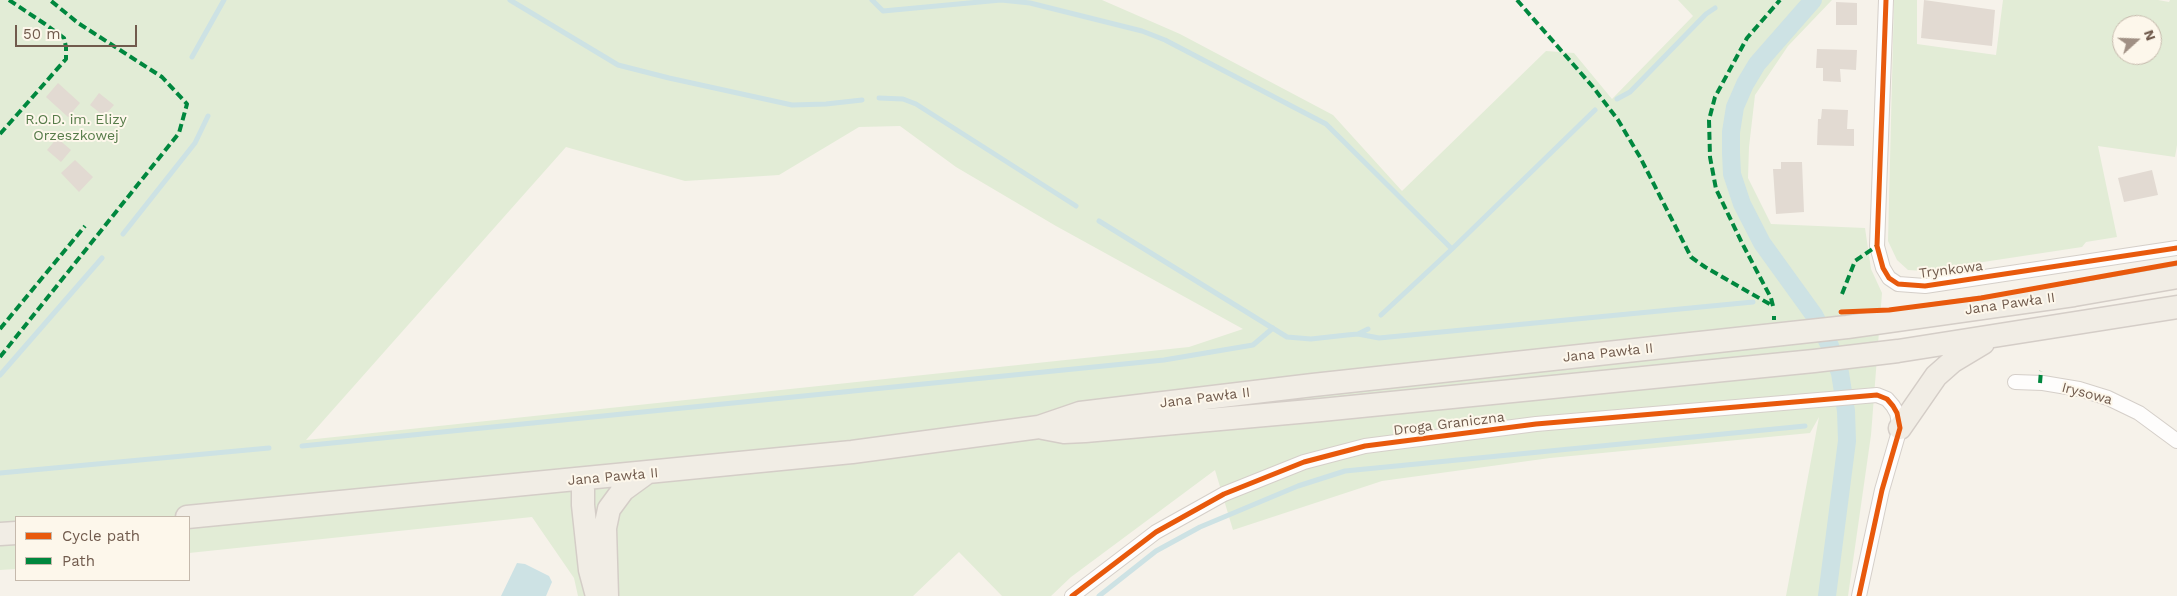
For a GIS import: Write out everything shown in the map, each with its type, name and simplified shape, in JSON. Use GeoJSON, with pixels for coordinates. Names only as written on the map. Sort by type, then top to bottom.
{"type":"FeatureCollection","features":[{"type":"Feature","properties":{"kind":"main road","name":"Jana Pawła II"},"geometry":{"type":"LineString","coordinates":[[190,517],[645,474],[852,452],[1039,427],[1080,413],[1323,384],[1847,327],[2012,304],[2177,277]]}},
{"type":"Feature","properties":{"kind":"main road","name":"Jana Pawła II"},"geometry":{"type":"LineString","coordinates":[[1039,427],[1064,432],[1085,431],[1330,409],[1814,361],[1995,336],[2177,307]]}},
{"type":"Feature","properties":{"kind":"main road"},"geometry":{"type":"LineString","coordinates":[[1900,428],[1936,376],[1953,362],[1995,336]]}},
{"type":"Feature","properties":{"kind":"main road"},"geometry":{"type":"LineString","coordinates":[[607,596],[605,528],[609,509],[623,490],[645,474]]}},
{"type":"Feature","properties":{"kind":"main road"},"geometry":{"type":"LineString","coordinates":[[583,479],[583,505],[590,570],[597,596]]}},
{"type":"Feature","properties":{"kind":"main road"},"geometry":{"type":"LineString","coordinates":[[0,534],[15,533]]}},
{"type":"Feature","properties":{"kind":"street","name":"Trynkowa"},"geometry":{"type":"LineString","coordinates":[[1886,0],[1878,246],[1883,268],[1889,278],[1903,285],[1925,286],[2177,248]]}},
{"type":"Feature","properties":{"kind":"street","name":"Irysowa"},"geometry":{"type":"LineString","coordinates":[[2015,382],[2043,383],[2079,389],[2108,398],[2138,413],[2177,441]]}},
{"type":"Feature","properties":{"kind":"street","name":"Droga Graniczna"},"geometry":{"type":"LineString","coordinates":[[1072,596],[1156,532],[1224,494],[1304,462],[1365,446],[1536,424],[1724,409],[1867,394],[1882,396],[1887,399],[1897,413],[1900,428]]}},
{"type":"Feature","properties":{"kind":"street"},"geometry":{"type":"LineString","coordinates":[[1859,596],[1882,490],[1900,428]]}},
{"type":"Feature","properties":{"kind":"green space","name":"R.O.D. im. Elizy Orzeszkowej"},"geometry":{"type":"Polygon","coordinates":[[[0,0],[1102,0],[1180,34],[1333,115],[1402,191],[1546,51],[1574,53],[1612,99],[1693,16],[1678,0],[1832,0],[1788,46],[1755,95],[1749,147],[1748,178],[1771,224],[1865,228],[1871,269],[1882,293],[1871,435],[1848,596],[1786,596],[1819,417],[1810,433],[1550,458],[1382,481],[1233,530],[1215,470],[1071,577],[1051,596],[1002,596],[959,552],[913,596],[578,596],[574,578],[532,517],[190,553],[190,516],[15,516],[15,569],[0,570],[0,0]],[[900,126],[859,127],[779,175],[685,181],[566,147],[306,440],[1189,347],[1243,329],[1056,226],[956,167],[900,126]]]}},
{"type":"Feature","properties":{"kind":"green space"},"geometry":{"type":"Polygon","coordinates":[[[1894,0],[1917,0],[1917,44],[1996,55],[2003,0],[2158,0],[2169,2],[2170,0],[2177,0],[2177,145],[2175,157],[2098,146],[2117,237],[2086,242],[2082,247],[1924,271],[1908,270],[1897,260],[1888,241],[1894,0]]]}},
{"type":"Feature","properties":{"kind":"shaded area"},"geometry":{"type":"Polygon","coordinates":[[[517,563],[525,564],[549,576],[552,582],[546,596],[501,596],[517,563]]]}},
{"type":"Feature","properties":{"kind":"building"},"geometry":{"type":"Polygon","coordinates":[[[1924,0],[1995,10],[1992,46],[1921,38],[1924,0]]]}},
{"type":"Feature","properties":{"kind":"building"},"geometry":{"type":"Polygon","coordinates":[[[1836,2],[1857,3],[1857,25],[1836,25],[1836,2]]]}},
{"type":"Feature","properties":{"kind":"building"},"geometry":{"type":"Polygon","coordinates":[[[1817,49],[1857,50],[1856,70],[1840,69],[1841,82],[1823,81],[1823,68],[1816,68],[1817,49]]]}},
{"type":"Feature","properties":{"kind":"building"},"geometry":{"type":"Polygon","coordinates":[[[58,83],[80,103],[68,117],[46,97],[58,83]]]}},
{"type":"Feature","properties":{"kind":"building"},"geometry":{"type":"Polygon","coordinates":[[[99,93],[114,105],[104,116],[90,105],[99,93]]]}},
{"type":"Feature","properties":{"kind":"building"},"geometry":{"type":"Polygon","coordinates":[[[1822,109],[1848,110],[1847,129],[1854,129],[1854,146],[1817,145],[1818,119],[1821,119],[1822,109]]]}},
{"type":"Feature","properties":{"kind":"building"},"geometry":{"type":"Polygon","coordinates":[[[57,138],[71,150],[61,162],[47,150],[57,138]]]}},
{"type":"Feature","properties":{"kind":"building"},"geometry":{"type":"Polygon","coordinates":[[[75,160],[93,177],[79,192],[61,173],[75,160]]]}},
{"type":"Feature","properties":{"kind":"building"},"geometry":{"type":"Polygon","coordinates":[[[1781,162],[1802,162],[1804,212],[1776,214],[1773,169],[1781,169],[1781,162]]]}},
{"type":"Feature","properties":{"kind":"building"},"geometry":{"type":"Polygon","coordinates":[[[2152,170],[2158,195],[2124,202],[2118,178],[2152,170]]]}},
{"type":"Feature","properties":{"kind":"waterway"},"geometry":{"type":"LineString","coordinates":[[192,57],[224,0]]}},
{"type":"Feature","properties":{"kind":"waterway"},"geometry":{"type":"LineString","coordinates":[[510,0],[618,65],[792,105],[862,100]]}},
{"type":"Feature","properties":{"kind":"waterway"},"geometry":{"type":"LineString","coordinates":[[872,0],[883,11],[1001,0],[1030,3],[1142,31],[1165,40],[1326,124],[1452,249],[1595,110]]}},
{"type":"Feature","properties":{"kind":"waterway"},"geometry":{"type":"LineString","coordinates":[[1813,0],[1757,64],[1745,84],[1735,107],[1731,132],[1731,153],[1732,174],[1742,204],[1762,243],[1814,315],[1830,346],[1840,373],[1846,411],[1847,441],[1827,596]]}},
{"type":"Feature","properties":{"kind":"waterway"},"geometry":{"type":"LineString","coordinates":[[1617,99],[1630,92],[1706,14],[1715,8]]}},
{"type":"Feature","properties":{"kind":"waterway"},"geometry":{"type":"LineString","coordinates":[[879,98],[903,99],[916,104],[1076,206]]}},
{"type":"Feature","properties":{"kind":"waterway"},"geometry":{"type":"LineString","coordinates":[[123,234],[195,143],[208,116]]}},
{"type":"Feature","properties":{"kind":"waterway"},"geometry":{"type":"LineString","coordinates":[[1099,221],[1287,337],[1311,339],[1358,334],[1368,329]]}},
{"type":"Feature","properties":{"kind":"waterway"},"geometry":{"type":"LineString","coordinates":[[1381,315],[1452,249]]}},
{"type":"Feature","properties":{"kind":"waterway"},"geometry":{"type":"LineString","coordinates":[[0,375],[102,258]]}},
{"type":"Feature","properties":{"kind":"waterway"},"geometry":{"type":"LineString","coordinates":[[1358,334],[1379,338],[1753,302]]}},
{"type":"Feature","properties":{"kind":"waterway"},"geometry":{"type":"LineString","coordinates":[[302,446],[1164,360],[1253,345],[1273,328]]}},
{"type":"Feature","properties":{"kind":"waterway"},"geometry":{"type":"LineString","coordinates":[[1099,596],[1156,551],[1200,527],[1298,486],[1345,471],[1805,426]]}},
{"type":"Feature","properties":{"kind":"waterway"},"geometry":{"type":"LineString","coordinates":[[0,473],[269,448]]}},
{"type":"Feature","properties":{"kind":"marked path"},"geometry":{"type":"LineString","coordinates":[[0,134],[66,59],[64,38],[9,0]]}},
{"type":"Feature","properties":{"kind":"marked path"},"geometry":{"type":"LineString","coordinates":[[0,357],[179,133],[187,104],[162,77],[78,23],[50,0]]}},
{"type":"Feature","properties":{"kind":"marked path"},"geometry":{"type":"LineString","coordinates":[[1517,0],[1593,87],[1618,120],[1640,157],[1691,257],[1773,306]]}},
{"type":"Feature","properties":{"kind":"marked path"},"geometry":{"type":"LineString","coordinates":[[1773,306],[1771,298],[1716,189],[1710,157],[1709,120],[1715,97],[1747,38],[1780,0]]}},
{"type":"Feature","properties":{"kind":"marked path"},"geometry":{"type":"LineString","coordinates":[[0,329],[85,226]]}},
{"type":"Feature","properties":{"kind":"marked path"},"geometry":{"type":"LineString","coordinates":[[1842,294],[1855,261],[1877,246]]}},
{"type":"Feature","properties":{"kind":"marked path"},"geometry":{"type":"LineString","coordinates":[[2040,383],[2041,371]]}},
{"type":"Feature","properties":{"kind":"cycle path"},"geometry":{"type":"LineString","coordinates":[[1886,0],[1877,246],[1883,268],[1889,278],[1898,284],[1925,286],[2177,248]]}},
{"type":"Feature","properties":{"kind":"cycle path"},"geometry":{"type":"LineString","coordinates":[[1841,312],[1889,310],[1981,298],[2177,263]]}},
{"type":"Feature","properties":{"kind":"cycle path"},"geometry":{"type":"LineString","coordinates":[[1072,596],[1156,532],[1224,494],[1304,462],[1365,446],[1536,424],[1877,395],[1887,399],[1893,406],[1897,413],[1900,428],[1882,490],[1859,596]]}}]}
